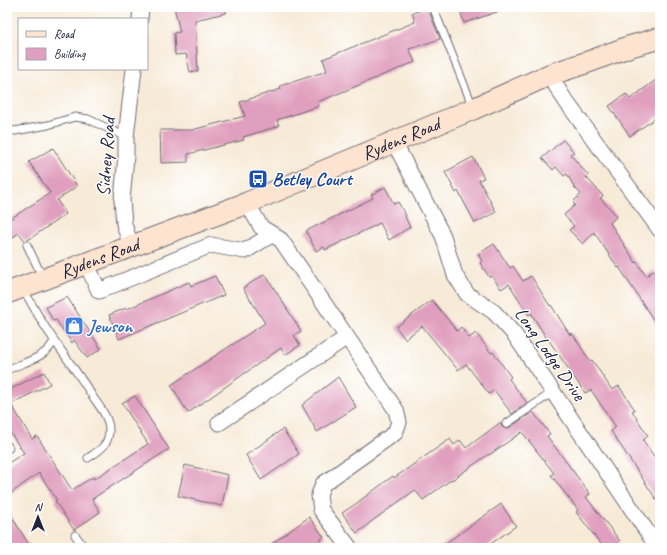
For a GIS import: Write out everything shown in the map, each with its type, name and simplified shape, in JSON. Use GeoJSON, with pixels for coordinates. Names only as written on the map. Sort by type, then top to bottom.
{"type":"FeatureCollection","features":[{"type":"Feature","properties":{"kind":"street"},"geometry":{"type":"LineString","coordinates":[[140,18],[141,7]]}},
{"type":"Feature","properties":{"kind":"street","name":"Rydens Road"},"geometry":{"type":"LineString","coordinates":[[14,290],[247,203],[474,109],[549,75],[628,47],[660,38]]}},
{"type":"Feature","properties":{"kind":"street","name":"Sidney Road"},"geometry":{"type":"LineString","coordinates":[[131,246],[124,224],[122,200],[126,156],[126,137],[134,70]]}},
{"type":"Feature","properties":{"kind":"street"},"geometry":{"type":"LineString","coordinates":[[549,75],[565,100],[660,230]]}},
{"type":"Feature","properties":{"kind":"street","name":"Long Lodge Drive"},"geometry":{"type":"LineString","coordinates":[[394,142],[443,236],[455,275],[467,294],[494,312],[514,334],[658,548]]}},
{"type":"Feature","properties":{"kind":"street"},"geometry":{"type":"LineString","coordinates":[[247,203],[262,227],[281,240],[396,410],[399,422],[395,433],[323,484],[319,495],[321,510],[350,548]]}},
{"type":"Feature","properties":{"kind":"street"},"geometry":{"type":"LineString","coordinates":[[86,263],[99,291],[212,245],[245,251],[273,234]]}},
{"type":"Feature","properties":{"kind":"street"},"geometry":{"type":"LineString","coordinates":[[220,423],[347,338]]}},
{"type":"Feature","properties":{"kind":"lane"},"geometry":{"type":"LineString","coordinates":[[433,7],[474,109]]}},
{"type":"Feature","properties":{"kind":"lane"},"geometry":{"type":"LineString","coordinates":[[7,129],[15,131],[48,125],[76,116],[88,119],[126,137]]}},
{"type":"Feature","properties":{"kind":"lane"},"geometry":{"type":"LineString","coordinates":[[27,245],[43,279]]}},
{"type":"Feature","properties":{"kind":"lane"},"geometry":{"type":"LineString","coordinates":[[14,290],[49,333],[90,391],[108,423],[109,435],[107,441],[103,448],[88,458]]}},
{"type":"Feature","properties":{"kind":"lane"},"geometry":{"type":"LineString","coordinates":[[7,370],[40,356],[52,346],[54,341]]}},
{"type":"Feature","properties":{"kind":"lane"},"geometry":{"type":"LineString","coordinates":[[506,424],[552,392]]}},
{"type":"Feature","properties":{"kind":"lane"},"geometry":{"type":"LineString","coordinates":[[7,445],[9,448],[7,449]]}},
{"type":"Feature","properties":{"kind":"lane"},"geometry":{"type":"LineString","coordinates":[[75,535],[84,548]]}},
{"type":"Feature","properties":{"kind":"building"},"geometry":{"type":"Polygon","coordinates":[[[174,7],[226,7],[226,13],[195,20],[198,71],[190,72],[186,54],[175,55],[174,33],[180,32],[174,7]]]}},
{"type":"Feature","properties":{"kind":"building"},"geometry":{"type":"Polygon","coordinates":[[[459,7],[502,7],[503,10],[464,23],[459,7]]]}},
{"type":"Feature","properties":{"kind":"building"},"geometry":{"type":"Polygon","coordinates":[[[428,8],[440,39],[409,49],[415,62],[318,102],[319,106],[277,120],[279,126],[243,137],[244,140],[188,154],[188,162],[161,163],[160,130],[192,130],[245,116],[240,102],[281,89],[280,86],[327,71],[323,59],[415,22],[412,13],[428,8]]]}},
{"type":"Feature","properties":{"kind":"building"},"geometry":{"type":"Polygon","coordinates":[[[660,77],[660,115],[630,136],[609,106],[626,94],[630,99],[660,77]]]}},
{"type":"Feature","properties":{"kind":"building"},"geometry":{"type":"Polygon","coordinates":[[[563,140],[574,152],[570,154],[588,175],[586,177],[603,196],[600,198],[617,216],[610,223],[636,263],[637,262],[646,276],[654,270],[660,279],[660,330],[594,232],[583,244],[569,230],[574,226],[564,215],[575,205],[573,202],[581,194],[575,188],[567,174],[564,176],[556,167],[553,170],[542,158],[563,140]]]}},
{"type":"Feature","properties":{"kind":"building"},"geometry":{"type":"Polygon","coordinates":[[[53,148],[77,186],[57,200],[66,214],[28,240],[25,241],[19,233],[7,241],[7,221],[50,193],[29,162],[53,148]]]}},
{"type":"Feature","properties":{"kind":"building"},"geometry":{"type":"Polygon","coordinates":[[[473,157],[484,178],[479,180],[496,212],[475,223],[458,191],[456,193],[445,172],[473,157]]]}},
{"type":"Feature","properties":{"kind":"building"},"geometry":{"type":"Polygon","coordinates":[[[385,187],[394,204],[398,202],[410,227],[389,240],[380,223],[325,250],[324,247],[316,251],[306,231],[373,198],[371,195],[385,187]]]}},
{"type":"Feature","properties":{"kind":"building"},"geometry":{"type":"Polygon","coordinates":[[[494,244],[510,268],[513,266],[523,281],[531,276],[570,335],[572,333],[590,361],[592,360],[612,390],[619,386],[635,410],[632,411],[648,436],[643,440],[660,465],[660,505],[611,431],[616,427],[591,390],[585,393],[547,339],[531,313],[529,315],[509,284],[501,289],[492,276],[489,277],[480,263],[482,261],[478,254],[494,244]]]}},
{"type":"Feature","properties":{"kind":"building"},"geometry":{"type":"Polygon","coordinates":[[[265,274],[301,331],[294,335],[300,345],[285,355],[281,348],[188,413],[171,385],[265,323],[243,288],[265,274]]]}},
{"type":"Feature","properties":{"kind":"building"},"geometry":{"type":"Polygon","coordinates":[[[215,276],[224,295],[119,339],[109,315],[126,308],[127,309],[189,282],[191,286],[215,276]]]}},
{"type":"Feature","properties":{"kind":"building"},"geometry":{"type":"Polygon","coordinates":[[[67,297],[101,349],[87,358],[74,340],[72,343],[56,320],[53,321],[46,307],[67,297]]]}},
{"type":"Feature","properties":{"kind":"building"},"geometry":{"type":"Polygon","coordinates":[[[432,300],[457,331],[461,327],[469,338],[476,333],[491,353],[493,352],[511,377],[509,379],[527,403],[512,414],[494,390],[489,394],[466,364],[458,370],[422,326],[405,339],[396,327],[432,300]]]}},
{"type":"Feature","properties":{"kind":"building"},"geometry":{"type":"Polygon","coordinates":[[[44,372],[50,384],[11,404],[32,439],[37,436],[72,490],[93,477],[94,479],[148,444],[122,403],[135,396],[169,449],[92,499],[100,512],[74,530],[55,501],[57,500],[39,473],[7,496],[7,464],[24,453],[7,428],[7,391],[44,372]]]}},
{"type":"Feature","properties":{"kind":"building"},"geometry":{"type":"Polygon","coordinates":[[[338,377],[356,407],[317,432],[302,405],[338,377]]]}},
{"type":"Feature","properties":{"kind":"building"},"geometry":{"type":"Polygon","coordinates":[[[533,412],[550,434],[547,436],[590,494],[586,497],[620,541],[611,548],[604,548],[576,512],[578,510],[551,475],[554,473],[522,432],[423,500],[415,490],[357,533],[342,513],[393,476],[394,478],[450,439],[454,445],[460,440],[466,448],[501,422],[502,427],[507,429],[533,412]]]}},
{"type":"Feature","properties":{"kind":"building"},"geometry":{"type":"Polygon","coordinates":[[[283,429],[299,454],[261,480],[246,455],[283,429]]]}},
{"type":"Feature","properties":{"kind":"building"},"geometry":{"type":"Polygon","coordinates":[[[185,465],[228,475],[222,506],[178,496],[185,465]]]}},
{"type":"Feature","properties":{"kind":"building"},"geometry":{"type":"Polygon","coordinates":[[[501,504],[516,526],[485,548],[439,548],[501,504]]]}},
{"type":"Feature","properties":{"kind":"building"},"geometry":{"type":"Polygon","coordinates":[[[7,509],[31,548],[7,548],[7,509]]]}},
{"type":"Feature","properties":{"kind":"building"},"geometry":{"type":"Polygon","coordinates":[[[309,517],[324,537],[320,540],[326,548],[266,548],[309,517]]]}},
{"type":"Feature","properties":{"kind":"place","name":"Betley Court"},"geometry":{"type":"Point","coordinates":[258,179]}},
{"type":"Feature","properties":{"kind":"place","name":"Jewson"},"geometry":{"type":"Point","coordinates":[74,326]}}]}
